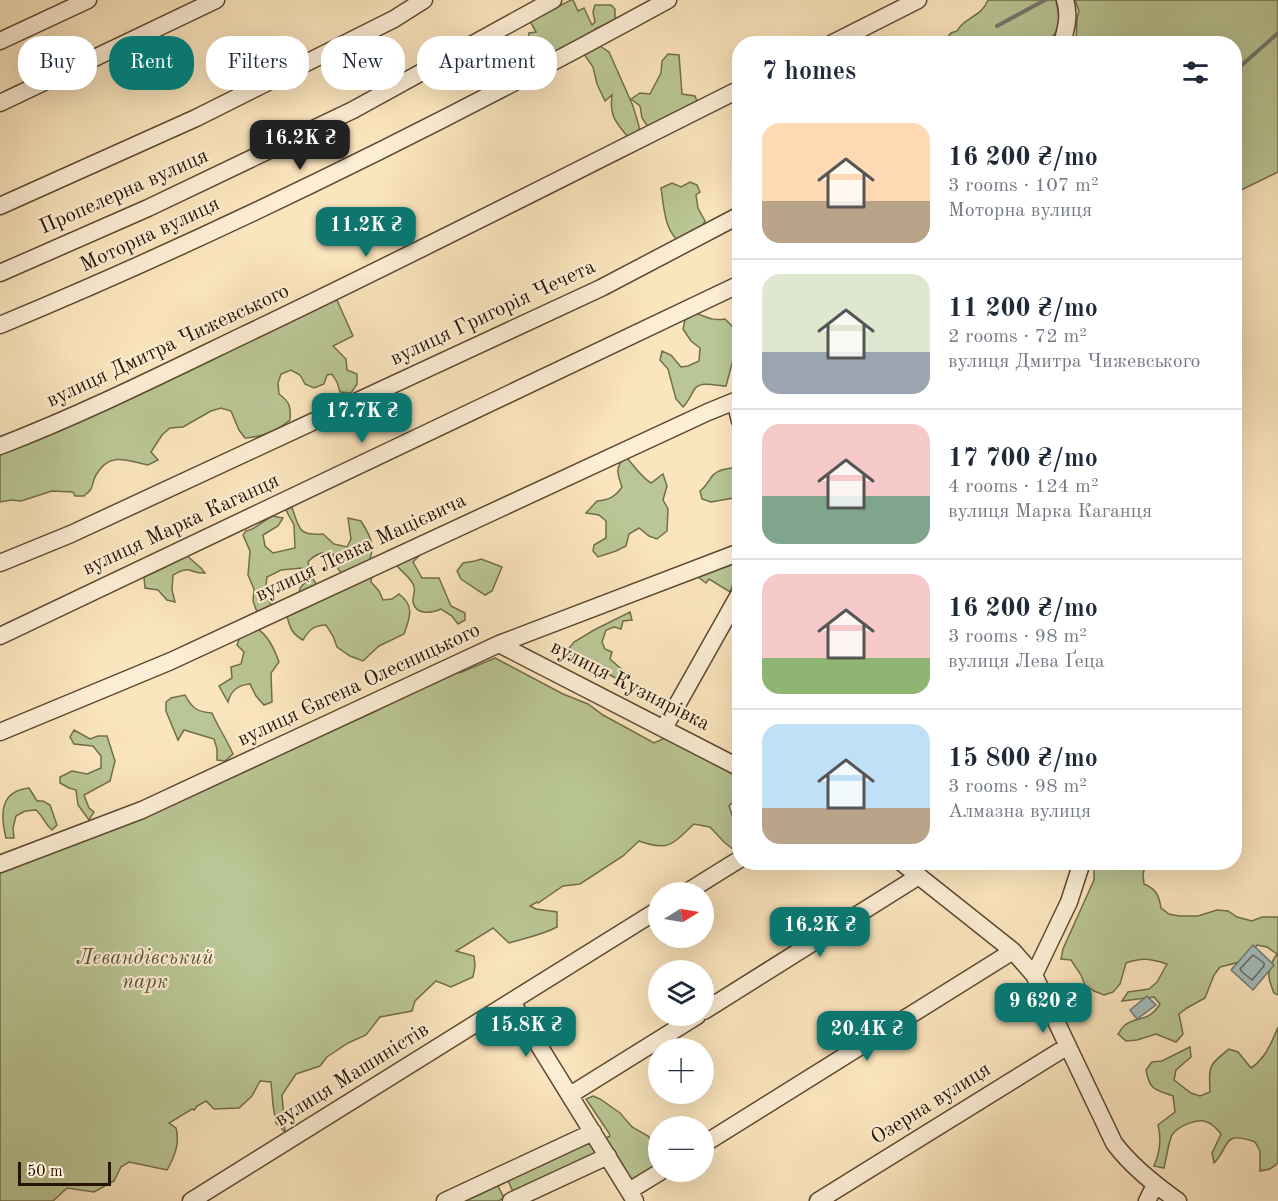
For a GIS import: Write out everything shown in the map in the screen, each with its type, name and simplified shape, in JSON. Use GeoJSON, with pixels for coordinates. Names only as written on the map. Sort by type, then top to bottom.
{"type":"FeatureCollection","features":[{"type":"Feature","properties":{"kind":"street"},"geometry":{"type":"LineString","coordinates":[[0,41],[88,0]]}},
{"type":"Feature","properties":{"kind":"street"},"geometry":{"type":"LineString","coordinates":[[0,102],[216,0]]}},
{"type":"Feature","properties":{"kind":"street"},"geometry":{"type":"LineString","coordinates":[[0,206],[196,118],[394,19],[424,0]]}},
{"type":"Feature","properties":{"kind":"street","name":"Пропелерна вулиця"},"geometry":{"type":"LineString","coordinates":[[0,273],[148,208],[353,110],[553,0]]}},
{"type":"Feature","properties":{"kind":"street","name":"Моторна вулиця"},"geometry":{"type":"LineString","coordinates":[[0,325],[97,284],[350,167],[668,0]]}},
{"type":"Feature","properties":{"kind":"street"},"geometry":{"type":"LineString","coordinates":[[847,36],[918,0]]}},
{"type":"Feature","properties":{"kind":"street"},"geometry":{"type":"LineString","coordinates":[[1062,36],[1068,22],[1065,0]]}},
{"type":"Feature","properties":{"kind":"street","name":"вулиця Дмитра Чижевського"},"geometry":{"type":"LineString","coordinates":[[0,446],[28,436],[151,380],[368,276],[732,93]]}},
{"type":"Feature","properties":{"kind":"street","name":"вулиця Григорія Чечета"},"geometry":{"type":"LineString","coordinates":[[0,563],[71,534],[579,298],[732,219]]}},
{"type":"Feature","properties":{"kind":"street","name":"вулиця Марка Каганця"},"geometry":{"type":"LineString","coordinates":[[0,636],[732,288]]}},
{"type":"Feature","properties":{"kind":"street","name":"вулиця Левка Мацієвича"},"geometry":{"type":"LineString","coordinates":[[0,732],[171,661],[732,402]]}},
{"type":"Feature","properties":{"kind":"street","name":"вулиця Євгена Олесницького"},"geometry":{"type":"LineString","coordinates":[[0,864],[142,810],[499,644],[732,555]]}},
{"type":"Feature","properties":{"kind":"street"},"geometry":{"type":"LineString","coordinates":[[664,728],[732,612]]}},
{"type":"Feature","properties":{"kind":"street","name":"вулиця Кузнярівка"},"geometry":{"type":"LineString","coordinates":[[499,644],[732,764]]}},
{"type":"Feature","properties":{"kind":"street"},"geometry":{"type":"LineString","coordinates":[[703,882],[732,864]]}},
{"type":"Feature","properties":{"kind":"street"},"geometry":{"type":"LineString","coordinates":[[911,870],[1013,951],[1034,975],[1114,1143],[1129,1161],[1155,1185],[1178,1201]]}},
{"type":"Feature","properties":{"kind":"street"},"geometry":{"type":"LineString","coordinates":[[1034,975],[1069,902],[1079,870]]}},
{"type":"Feature","properties":{"kind":"street"},"geometry":{"type":"LineString","coordinates":[[714,1005],[919,876]]}},
{"type":"Feature","properties":{"kind":"street","name":"вулиця Машиністів"},"geometry":{"type":"LineString","coordinates":[[191,1201],[648,916]]}},
{"type":"Feature","properties":{"kind":"street"},"geometry":{"type":"LineString","coordinates":[[714,1138],[1013,951]]}},
{"type":"Feature","properties":{"kind":"street"},"geometry":{"type":"LineString","coordinates":[[512,1002],[632,1196],[648,1182]]}},
{"type":"Feature","properties":{"kind":"street"},"geometry":{"type":"LineString","coordinates":[[570,1095],[681,1026]]}},
{"type":"Feature","properties":{"kind":"street","name":"Озерна вулиця"},"geometry":{"type":"LineString","coordinates":[[818,1201],[1068,1046]]}},
{"type":"Feature","properties":{"kind":"street"},"geometry":{"type":"LineString","coordinates":[[445,1201],[593,1132]]}},
{"type":"Feature","properties":{"kind":"street"},"geometry":{"type":"LineString","coordinates":[[511,1201],[608,1156]]}},
{"type":"Feature","properties":{"kind":"street"},"geometry":{"type":"LineString","coordinates":[[1147,1201],[1155,1185]]}},
{"type":"Feature","properties":{"kind":"green space"},"geometry":{"type":"Polygon","coordinates":[[[571,0],[578,11],[584,8],[592,25],[595,22],[593,12],[595,5],[611,5],[615,9],[615,20],[595,29],[596,34],[557,55],[557,36],[528,36],[529,33],[536,32],[530,21],[571,0]]]}},
{"type":"Feature","properties":{"kind":"green space"},"geometry":{"type":"Polygon","coordinates":[[[988,0],[1056,0],[1059,25],[1053,36],[948,36],[985,6],[988,0]]]}},
{"type":"Feature","properties":{"kind":"green space"},"geometry":{"type":"Polygon","coordinates":[[[1075,0],[1278,0],[1278,172],[1242,190],[1242,36],[1076,36],[1079,11],[1075,0]]]}},
{"type":"Feature","properties":{"kind":"green space"},"geometry":{"type":"Polygon","coordinates":[[[597,44],[609,52],[633,106],[639,126],[639,136],[628,137],[617,123],[613,113],[612,95],[605,101],[597,84],[593,67],[584,54],[597,44]]]}},
{"type":"Feature","properties":{"kind":"green space"},"geometry":{"type":"Polygon","coordinates":[[[668,54],[679,55],[682,94],[695,96],[698,104],[648,127],[642,118],[640,106],[631,99],[640,93],[650,94],[661,73],[662,61],[668,54]]]}},
{"type":"Feature","properties":{"kind":"green space"},"geometry":{"type":"Polygon","coordinates":[[[690,182],[697,185],[700,192],[696,195],[698,208],[705,221],[699,232],[681,243],[675,238],[668,225],[661,188],[672,183],[681,187],[690,182]]]}},
{"type":"Feature","properties":{"kind":"green space"},"geometry":{"type":"Polygon","coordinates":[[[336,298],[353,336],[333,346],[346,359],[347,370],[357,374],[357,384],[351,393],[340,392],[332,374],[327,375],[324,384],[314,388],[305,384],[300,375],[291,370],[281,374],[278,383],[279,394],[289,405],[290,420],[269,433],[245,438],[231,411],[221,408],[183,427],[170,428],[162,435],[151,452],[158,460],[148,465],[126,460],[113,460],[107,463],[96,475],[91,489],[84,496],[75,496],[73,492],[52,491],[21,501],[0,502],[0,445],[336,298]]]}},
{"type":"Feature","properties":{"kind":"green space"},"geometry":{"type":"Polygon","coordinates":[[[695,313],[712,319],[725,319],[732,327],[732,364],[726,386],[700,385],[683,407],[676,399],[668,369],[660,360],[662,351],[671,355],[681,367],[699,361],[700,348],[691,341],[683,329],[685,320],[695,313]]]}},
{"type":"Feature","properties":{"kind":"green space"},"geometry":{"type":"Polygon","coordinates":[[[625,456],[651,483],[663,474],[667,486],[663,500],[668,509],[667,531],[657,539],[639,528],[629,534],[626,546],[598,557],[593,551],[594,545],[606,538],[606,521],[599,515],[586,513],[597,501],[611,497],[622,487],[618,471],[625,456]]]}},
{"type":"Feature","properties":{"kind":"green space"},"geometry":{"type":"Polygon","coordinates":[[[732,468],[732,498],[711,502],[702,499],[700,491],[719,471],[732,468]]]}},
{"type":"Feature","properties":{"kind":"green space"},"geometry":{"type":"Polygon","coordinates":[[[292,507],[298,525],[304,532],[323,534],[334,544],[347,547],[351,539],[348,518],[361,521],[371,542],[372,552],[368,564],[343,575],[338,569],[333,554],[322,553],[316,556],[308,562],[310,574],[318,587],[299,593],[307,580],[302,568],[281,570],[267,577],[265,593],[273,609],[265,619],[257,612],[253,601],[254,589],[248,575],[250,551],[243,535],[273,516],[283,518],[278,526],[263,535],[265,546],[273,553],[295,548],[294,525],[286,510],[292,507]]]}},
{"type":"Feature","properties":{"kind":"green space"},"geometry":{"type":"Polygon","coordinates":[[[425,550],[413,562],[422,578],[439,578],[451,606],[465,613],[465,620],[458,624],[452,616],[441,609],[433,612],[417,610],[413,602],[414,586],[395,563],[425,550]]]}},
{"type":"Feature","properties":{"kind":"green space"},"geometry":{"type":"Polygon","coordinates":[[[185,554],[205,573],[184,570],[173,575],[172,590],[175,602],[167,600],[158,590],[145,588],[144,577],[166,567],[175,555],[185,554]]]}},
{"type":"Feature","properties":{"kind":"green space"},"geometry":{"type":"Polygon","coordinates":[[[481,559],[502,567],[492,591],[485,595],[461,579],[457,571],[463,563],[481,559]]]}},
{"type":"Feature","properties":{"kind":"green space"},"geometry":{"type":"Polygon","coordinates":[[[732,565],[730,592],[709,579],[706,583],[698,577],[732,565]]]}},
{"type":"Feature","properties":{"kind":"green space"},"geometry":{"type":"Polygon","coordinates":[[[372,574],[371,582],[383,600],[392,599],[399,594],[407,603],[410,612],[404,634],[379,646],[363,661],[337,647],[326,625],[312,629],[303,640],[294,633],[287,616],[372,574]]]}},
{"type":"Feature","properties":{"kind":"green space"},"geometry":{"type":"Polygon","coordinates":[[[630,612],[632,620],[623,621],[621,629],[614,627],[606,630],[602,642],[605,649],[612,652],[610,659],[627,674],[620,680],[565,653],[574,642],[630,612]]]}},
{"type":"Feature","properties":{"kind":"green space"},"geometry":{"type":"Polygon","coordinates":[[[255,627],[270,642],[279,662],[271,673],[272,702],[264,705],[250,684],[236,689],[228,702],[219,686],[232,678],[231,667],[241,664],[244,652],[237,645],[241,634],[255,627]]]}},
{"type":"Feature","properties":{"kind":"green space","name":"Левандівський парк"},"geometry":{"type":"Polygon","coordinates":[[[495,658],[563,694],[588,704],[603,715],[654,743],[665,738],[708,761],[727,768],[732,772],[732,803],[729,806],[732,815],[732,848],[710,827],[694,824],[675,841],[664,846],[639,841],[623,856],[580,884],[563,886],[530,906],[557,912],[557,927],[509,943],[493,928],[456,951],[474,956],[473,977],[451,987],[436,981],[415,1001],[412,1011],[380,1017],[366,1035],[348,1043],[327,1057],[320,1066],[296,1074],[282,1095],[285,1132],[276,1123],[271,1082],[260,1081],[252,1096],[239,1108],[214,1109],[206,1101],[169,1123],[176,1128],[177,1144],[167,1170],[129,1162],[121,1167],[114,1181],[94,1192],[67,1188],[53,1201],[0,1201],[0,873],[281,754],[376,711],[441,676],[462,672],[495,658]]]}},
{"type":"Feature","properties":{"kind":"green space"},"geometry":{"type":"Polygon","coordinates":[[[185,695],[195,708],[202,712],[212,713],[233,754],[225,761],[217,760],[214,739],[184,730],[178,740],[166,711],[166,702],[171,698],[185,695]]]}},
{"type":"Feature","properties":{"kind":"green space"},"geometry":{"type":"Polygon","coordinates":[[[74,730],[90,739],[107,736],[115,761],[110,781],[84,795],[89,808],[94,812],[89,820],[78,805],[76,790],[60,783],[60,777],[72,771],[87,774],[101,768],[101,756],[93,746],[74,744],[70,737],[74,730]]]}},
{"type":"Feature","properties":{"kind":"green space"},"geometry":{"type":"Polygon","coordinates":[[[29,788],[37,801],[50,805],[57,825],[52,830],[36,810],[25,811],[16,816],[13,828],[14,838],[6,838],[3,820],[4,805],[12,794],[29,788]]]}},
{"type":"Feature","properties":{"kind":"green space"},"geometry":{"type":"Polygon","coordinates":[[[1094,870],[1144,870],[1144,884],[1154,890],[1161,908],[1169,914],[1198,916],[1217,910],[1228,911],[1237,917],[1252,921],[1262,917],[1278,917],[1278,995],[1274,993],[1269,973],[1277,954],[1267,947],[1257,945],[1244,961],[1220,967],[1214,975],[1205,998],[1179,1014],[1183,1034],[1176,1042],[1156,1034],[1126,1041],[1118,1034],[1123,1027],[1151,1014],[1160,1004],[1154,997],[1122,1001],[1128,992],[1149,989],[1157,982],[1167,964],[1147,959],[1126,963],[1120,984],[1113,992],[1104,995],[1085,985],[1071,960],[1061,959],[1063,949],[1094,880],[1094,870]]]}},
{"type":"Feature","properties":{"kind":"green space"},"geometry":{"type":"Polygon","coordinates":[[[1278,1027],[1278,1163],[1270,1169],[1260,1171],[1260,1151],[1255,1142],[1237,1138],[1228,1142],[1214,1163],[1212,1153],[1221,1134],[1209,1123],[1198,1121],[1188,1124],[1172,1135],[1164,1168],[1154,1166],[1160,1146],[1158,1125],[1175,1112],[1173,1096],[1154,1088],[1149,1082],[1146,1070],[1152,1062],[1162,1061],[1190,1047],[1191,1057],[1176,1070],[1174,1080],[1191,1093],[1200,1096],[1210,1092],[1210,1071],[1217,1059],[1229,1049],[1238,1052],[1251,1068],[1264,1055],[1278,1027]]]}},
{"type":"Feature","properties":{"kind":"green space"},"geometry":{"type":"Polygon","coordinates":[[[593,1096],[600,1099],[620,1113],[632,1127],[648,1136],[648,1178],[630,1183],[604,1139],[610,1136],[609,1133],[586,1099],[593,1096]]]}},
{"type":"Feature","properties":{"kind":"green space"},"geometry":{"type":"Polygon","coordinates":[[[593,1138],[600,1154],[514,1194],[507,1178],[593,1138]]]}},
{"type":"Feature","properties":{"kind":"green space"},"geometry":{"type":"Polygon","coordinates":[[[497,1184],[504,1198],[498,1201],[460,1201],[497,1184]]]}},
{"type":"Feature","properties":{"kind":"water"},"geometry":{"type":"Polygon","coordinates":[[[1253,945],[1274,965],[1253,990],[1231,970],[1253,945]]]}},
{"type":"Feature","properties":{"kind":"water"},"geometry":{"type":"Polygon","coordinates":[[[1147,996],[1156,1005],[1137,1019],[1130,1010],[1147,996]]]}},
{"type":"Feature","properties":{"kind":"waterway"},"geometry":{"type":"LineString","coordinates":[[997,26],[1045,0]]}},
{"type":"Feature","properties":{"kind":"waterway"},"geometry":{"type":"LineString","coordinates":[[1242,65],[1278,33]]}}]}
